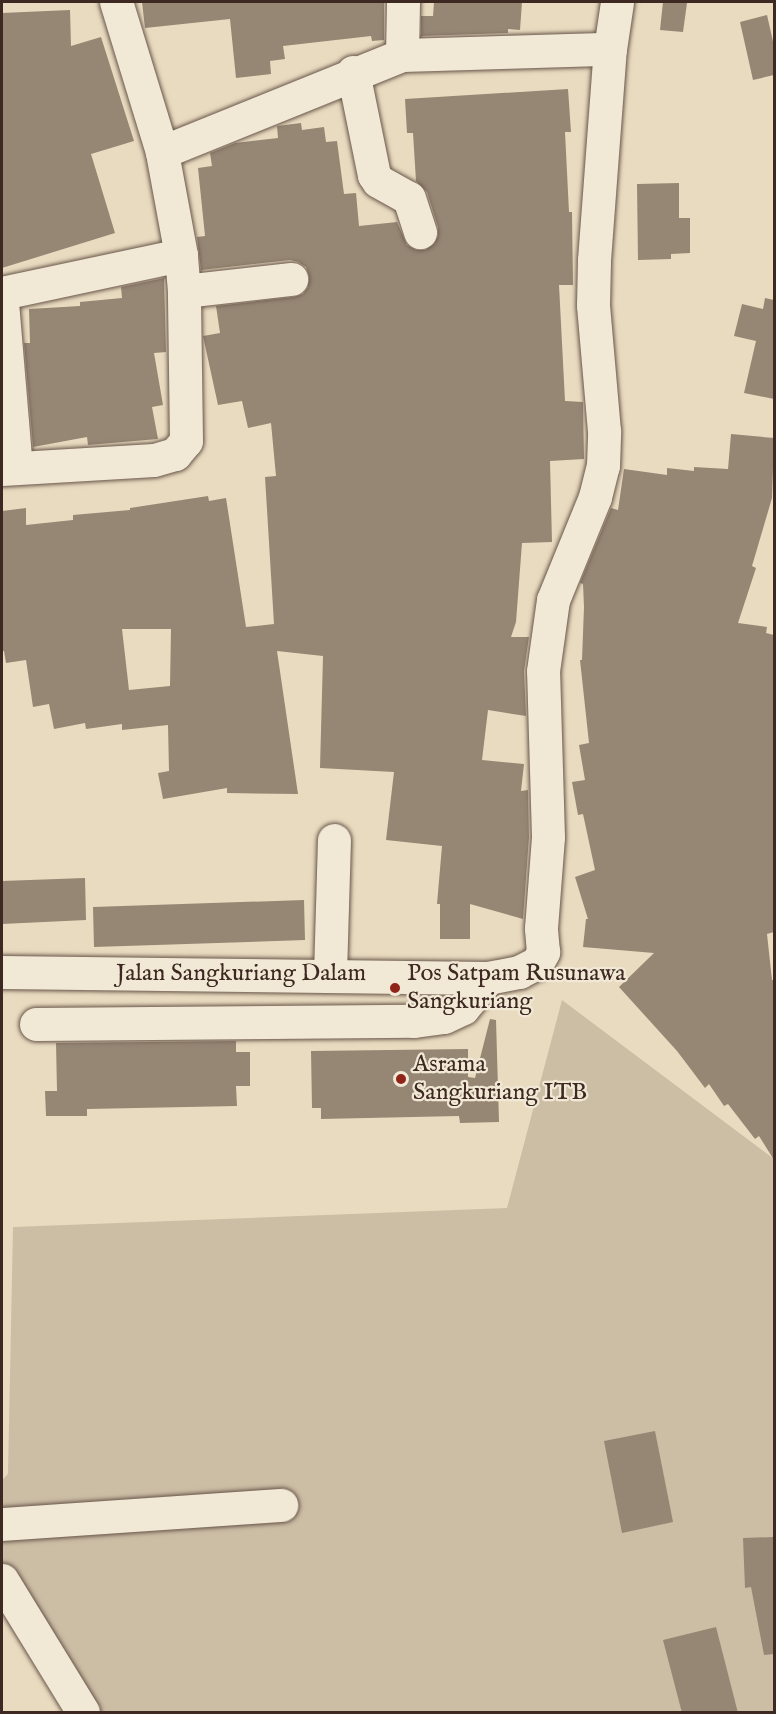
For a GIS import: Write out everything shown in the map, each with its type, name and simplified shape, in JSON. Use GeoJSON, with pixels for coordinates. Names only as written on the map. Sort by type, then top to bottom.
{"type":"FeatureCollection","features":[{"type":"Feature","properties":{"kind":"street"},"geometry":{"type":"LineString","coordinates":[[2,302],[9,468],[154,460],[175,454],[186,441],[184,291],[181,255],[162,152],[116,2]]}},
{"type":"Feature","properties":{"kind":"street"},"geometry":{"type":"LineString","coordinates":[[402,55],[403,2]]}},
{"type":"Feature","properties":{"kind":"street"},"geometry":{"type":"LineString","coordinates":[[162,152],[353,72],[402,55],[610,49],[617,2]]}},
{"type":"Feature","properties":{"kind":"street","name":"Jalan Sangkuriang Dalam"},"geometry":{"type":"LineString","coordinates":[[2,972],[330,974],[488,978],[528,969],[537,963],[543,952],[541,928],[548,796],[543,671],[553,600],[596,497],[603,466],[604,431],[593,304],[594,260],[610,49]]}},
{"type":"Feature","properties":{"kind":"street"},"geometry":{"type":"LineString","coordinates":[[353,72],[374,175],[378,181],[409,198],[420,232]]}},
{"type":"Feature","properties":{"kind":"street"},"geometry":{"type":"LineString","coordinates":[[2,293],[181,255]]}},
{"type":"Feature","properties":{"kind":"street"},"geometry":{"type":"LineString","coordinates":[[184,291],[291,279]]}},
{"type":"Feature","properties":{"kind":"street"},"geometry":{"type":"LineString","coordinates":[[330,974],[334,840]]}},
{"type":"Feature","properties":{"kind":"street"},"geometry":{"type":"LineString","coordinates":[[36,1024],[414,1021],[444,1017],[464,1008],[488,978]]}},
{"type":"Feature","properties":{"kind":"street"},"geometry":{"type":"LineString","coordinates":[[2,1524],[281,1505]]}},
{"type":"Feature","properties":{"kind":"street"},"geometry":{"type":"LineString","coordinates":[[2,1580],[83,1713]]}},
{"type":"Feature","properties":{"kind":"shaded area"},"geometry":{"type":"Polygon","coordinates":[[[562,1000],[774,1159],[774,1712],[67,1712],[2,1602],[2,1480],[8,1474],[13,1227],[507,1208],[562,1000]]]}},
{"type":"Feature","properties":{"kind":"building"},"geometry":{"type":"Polygon","coordinates":[[[142,2],[384,2],[384,40],[372,41],[371,36],[283,46],[285,59],[270,61],[271,74],[236,78],[230,19],[145,28],[142,2]]]}},
{"type":"Feature","properties":{"kind":"building"},"geometry":{"type":"Polygon","coordinates":[[[434,2],[522,2],[520,30],[508,29],[508,33],[421,36],[421,16],[433,16],[434,2]]]}},
{"type":"Feature","properties":{"kind":"building"},"geometry":{"type":"Polygon","coordinates":[[[663,2],[687,3],[683,32],[660,30],[663,2]]]}},
{"type":"Feature","properties":{"kind":"building"},"geometry":{"type":"Polygon","coordinates":[[[70,10],[71,46],[101,37],[134,141],[91,154],[115,233],[2,268],[2,13],[70,10]]]}},
{"type":"Feature","properties":{"kind":"building"},"geometry":{"type":"Polygon","coordinates":[[[767,15],[774,46],[774,75],[753,80],[740,22],[767,15]]]}},
{"type":"Feature","properties":{"kind":"building"},"geometry":{"type":"Polygon","coordinates":[[[568,89],[571,132],[565,132],[569,212],[572,212],[573,285],[559,285],[565,401],[583,402],[584,459],[550,461],[552,542],[522,543],[516,622],[511,637],[529,637],[524,671],[526,716],[488,710],[482,760],[524,764],[521,791],[528,790],[529,837],[523,919],[470,904],[470,939],[440,939],[440,904],[437,904],[442,846],[386,840],[394,772],[320,768],[323,656],[277,651],[298,794],[227,793],[227,788],[163,799],[158,773],[169,771],[168,725],[122,730],[122,724],[86,729],[85,723],[54,729],[49,704],[33,707],[26,660],[6,663],[4,651],[2,651],[2,511],[26,508],[26,525],[73,520],[73,515],[130,510],[130,508],[208,496],[209,501],[226,498],[246,627],[274,624],[265,477],[276,476],[271,423],[248,428],[242,401],[218,405],[203,336],[220,333],[216,306],[294,297],[303,294],[308,287],[309,276],[306,267],[290,260],[201,270],[197,237],[205,236],[198,168],[212,166],[210,153],[235,143],[278,138],[277,126],[301,123],[302,130],[324,127],[326,142],[337,141],[344,194],[356,193],[359,226],[397,222],[407,245],[416,250],[425,250],[434,244],[438,236],[438,227],[427,192],[416,181],[413,133],[407,133],[405,99],[568,89]],[[122,629],[129,690],[170,686],[171,629],[122,629]]]}},
{"type":"Feature","properties":{"kind":"building"},"geometry":{"type":"Polygon","coordinates":[[[679,183],[679,218],[690,218],[690,253],[671,254],[671,259],[638,260],[637,184],[679,183]]]}},
{"type":"Feature","properties":{"kind":"building"},"geometry":{"type":"Polygon","coordinates":[[[164,278],[166,352],[154,353],[163,405],[152,407],[158,439],[88,445],[87,437],[33,447],[24,343],[30,343],[29,309],[80,306],[80,302],[122,298],[121,287],[164,278]]]}},
{"type":"Feature","properties":{"kind":"building"},"geometry":{"type":"Polygon","coordinates":[[[765,298],[774,300],[774,399],[744,393],[756,341],[734,336],[742,304],[763,309],[765,298]]]}},
{"type":"Feature","properties":{"kind":"building"},"geometry":{"type":"Polygon","coordinates":[[[731,434],[774,438],[772,498],[752,566],[756,568],[738,623],[767,627],[766,633],[774,635],[774,932],[767,934],[772,980],[774,980],[774,1160],[759,1136],[755,1139],[728,1104],[724,1106],[709,1084],[705,1088],[677,1051],[619,987],[654,953],[583,947],[586,919],[588,919],[575,877],[595,870],[583,814],[578,815],[572,782],[585,780],[579,745],[589,743],[580,660],[582,660],[584,607],[583,584],[580,583],[611,508],[618,510],[624,469],[667,475],[667,468],[694,471],[694,467],[728,469],[731,434]]]}},
{"type":"Feature","properties":{"kind":"building"},"geometry":{"type":"Polygon","coordinates":[[[85,878],[86,920],[2,924],[2,881],[85,878]]]}},
{"type":"Feature","properties":{"kind":"building"},"geometry":{"type":"Polygon","coordinates":[[[304,900],[305,940],[94,947],[93,907],[304,900]]]}},
{"type":"Feature","properties":{"kind":"building","name":"Asrama Sangkuriang ITB"},"geometry":{"type":"Polygon","coordinates":[[[490,1019],[496,1020],[499,1122],[460,1123],[459,1116],[321,1119],[321,1108],[312,1108],[311,1051],[468,1049],[468,1077],[475,1078],[490,1019]]]}},
{"type":"Feature","properties":{"kind":"building"},"geometry":{"type":"Polygon","coordinates":[[[236,1041],[236,1052],[250,1052],[250,1086],[236,1086],[237,1106],[87,1109],[87,1116],[46,1116],[45,1091],[57,1091],[56,1043],[236,1041]]]}},
{"type":"Feature","properties":{"kind":"building"},"geometry":{"type":"Polygon","coordinates":[[[655,1431],[673,1522],[622,1533],[604,1441],[655,1431]]]}},
{"type":"Feature","properties":{"kind":"building"},"geometry":{"type":"Polygon","coordinates":[[[774,1537],[774,1654],[764,1655],[751,1587],[745,1588],[743,1538],[774,1537]]]}},
{"type":"Feature","properties":{"kind":"building"},"geometry":{"type":"Polygon","coordinates":[[[716,1627],[738,1713],[682,1713],[663,1640],[716,1627]]]}},
{"type":"Feature","properties":{"kind":"place","name":"Pos Satpam Rusunawa Sangkuriang"},"geometry":{"type":"Point","coordinates":[395,988]}},
{"type":"Feature","properties":{"kind":"place","name":"Asrama Sangkuriang ITB"},"geometry":{"type":"Point","coordinates":[401,1079]}}]}
